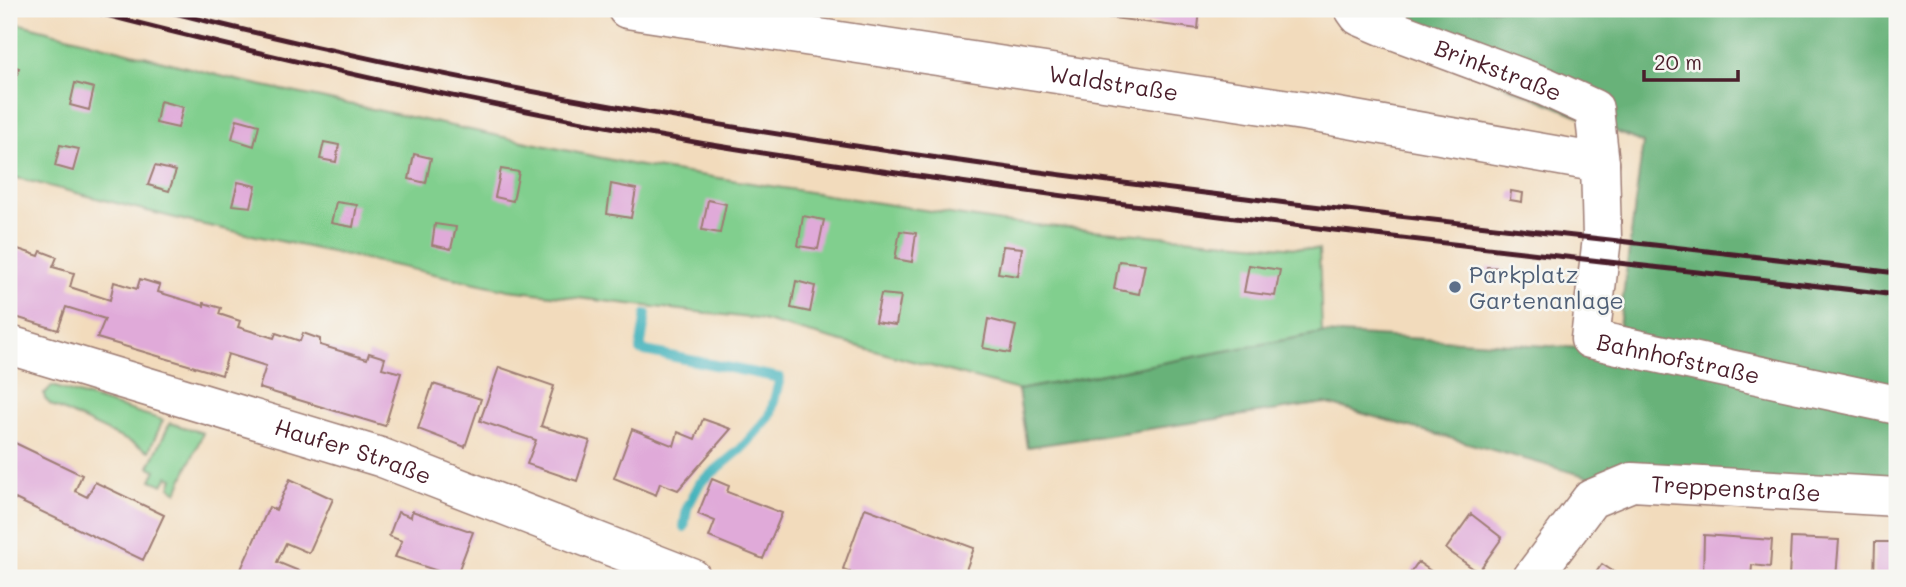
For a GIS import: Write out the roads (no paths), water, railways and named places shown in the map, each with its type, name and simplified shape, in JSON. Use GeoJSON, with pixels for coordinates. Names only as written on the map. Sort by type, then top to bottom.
{"type":"FeatureCollection","features":[{"type":"Feature","properties":{"kind":"street","name":"Waldstraße"},"geometry":{"type":"LineString","coordinates":[[627,9],[1309,112],[1600,163]]}},
{"type":"Feature","properties":{"kind":"street","name":"Brinkstraße"},"geometry":{"type":"LineString","coordinates":[[1353,9],[1359,16],[1385,27],[1546,87],[1594,109],[1600,163]]}},
{"type":"Feature","properties":{"kind":"street","name":"Bahnhofstraße"},"geometry":{"type":"LineString","coordinates":[[1600,163],[1602,238],[1590,339],[1897,405]]}},
{"type":"Feature","properties":{"kind":"street","name":"Haufer Straße"},"geometry":{"type":"LineString","coordinates":[[9,345],[380,457],[692,578]]}},
{"type":"Feature","properties":{"kind":"street","name":"Treppenstraße"},"geometry":{"type":"LineString","coordinates":[[1532,578],[1591,499],[1632,482],[1897,497]]}},
{"type":"Feature","properties":{"kind":"waterway"},"geometry":{"type":"LineString","coordinates":[[646,314],[640,350],[780,378],[770,416],[741,449],[700,483],[687,508],[684,527]]}},
{"type":"Feature","properties":{"kind":"railway"},"geometry":{"type":"LineString","coordinates":[[83,9],[346,73],[699,143],[1203,214],[1897,295]]}},
{"type":"Feature","properties":{"kind":"railway"},"geometry":{"type":"LineString","coordinates":[[159,9],[373,59],[589,102],[806,138],[1242,198],[1897,273]]}},
{"type":"Feature","properties":{"kind":"place","name":"Parkplatz Gartenanlage"},"geometry":{"type":"Point","coordinates":[1455,287]}}]}
